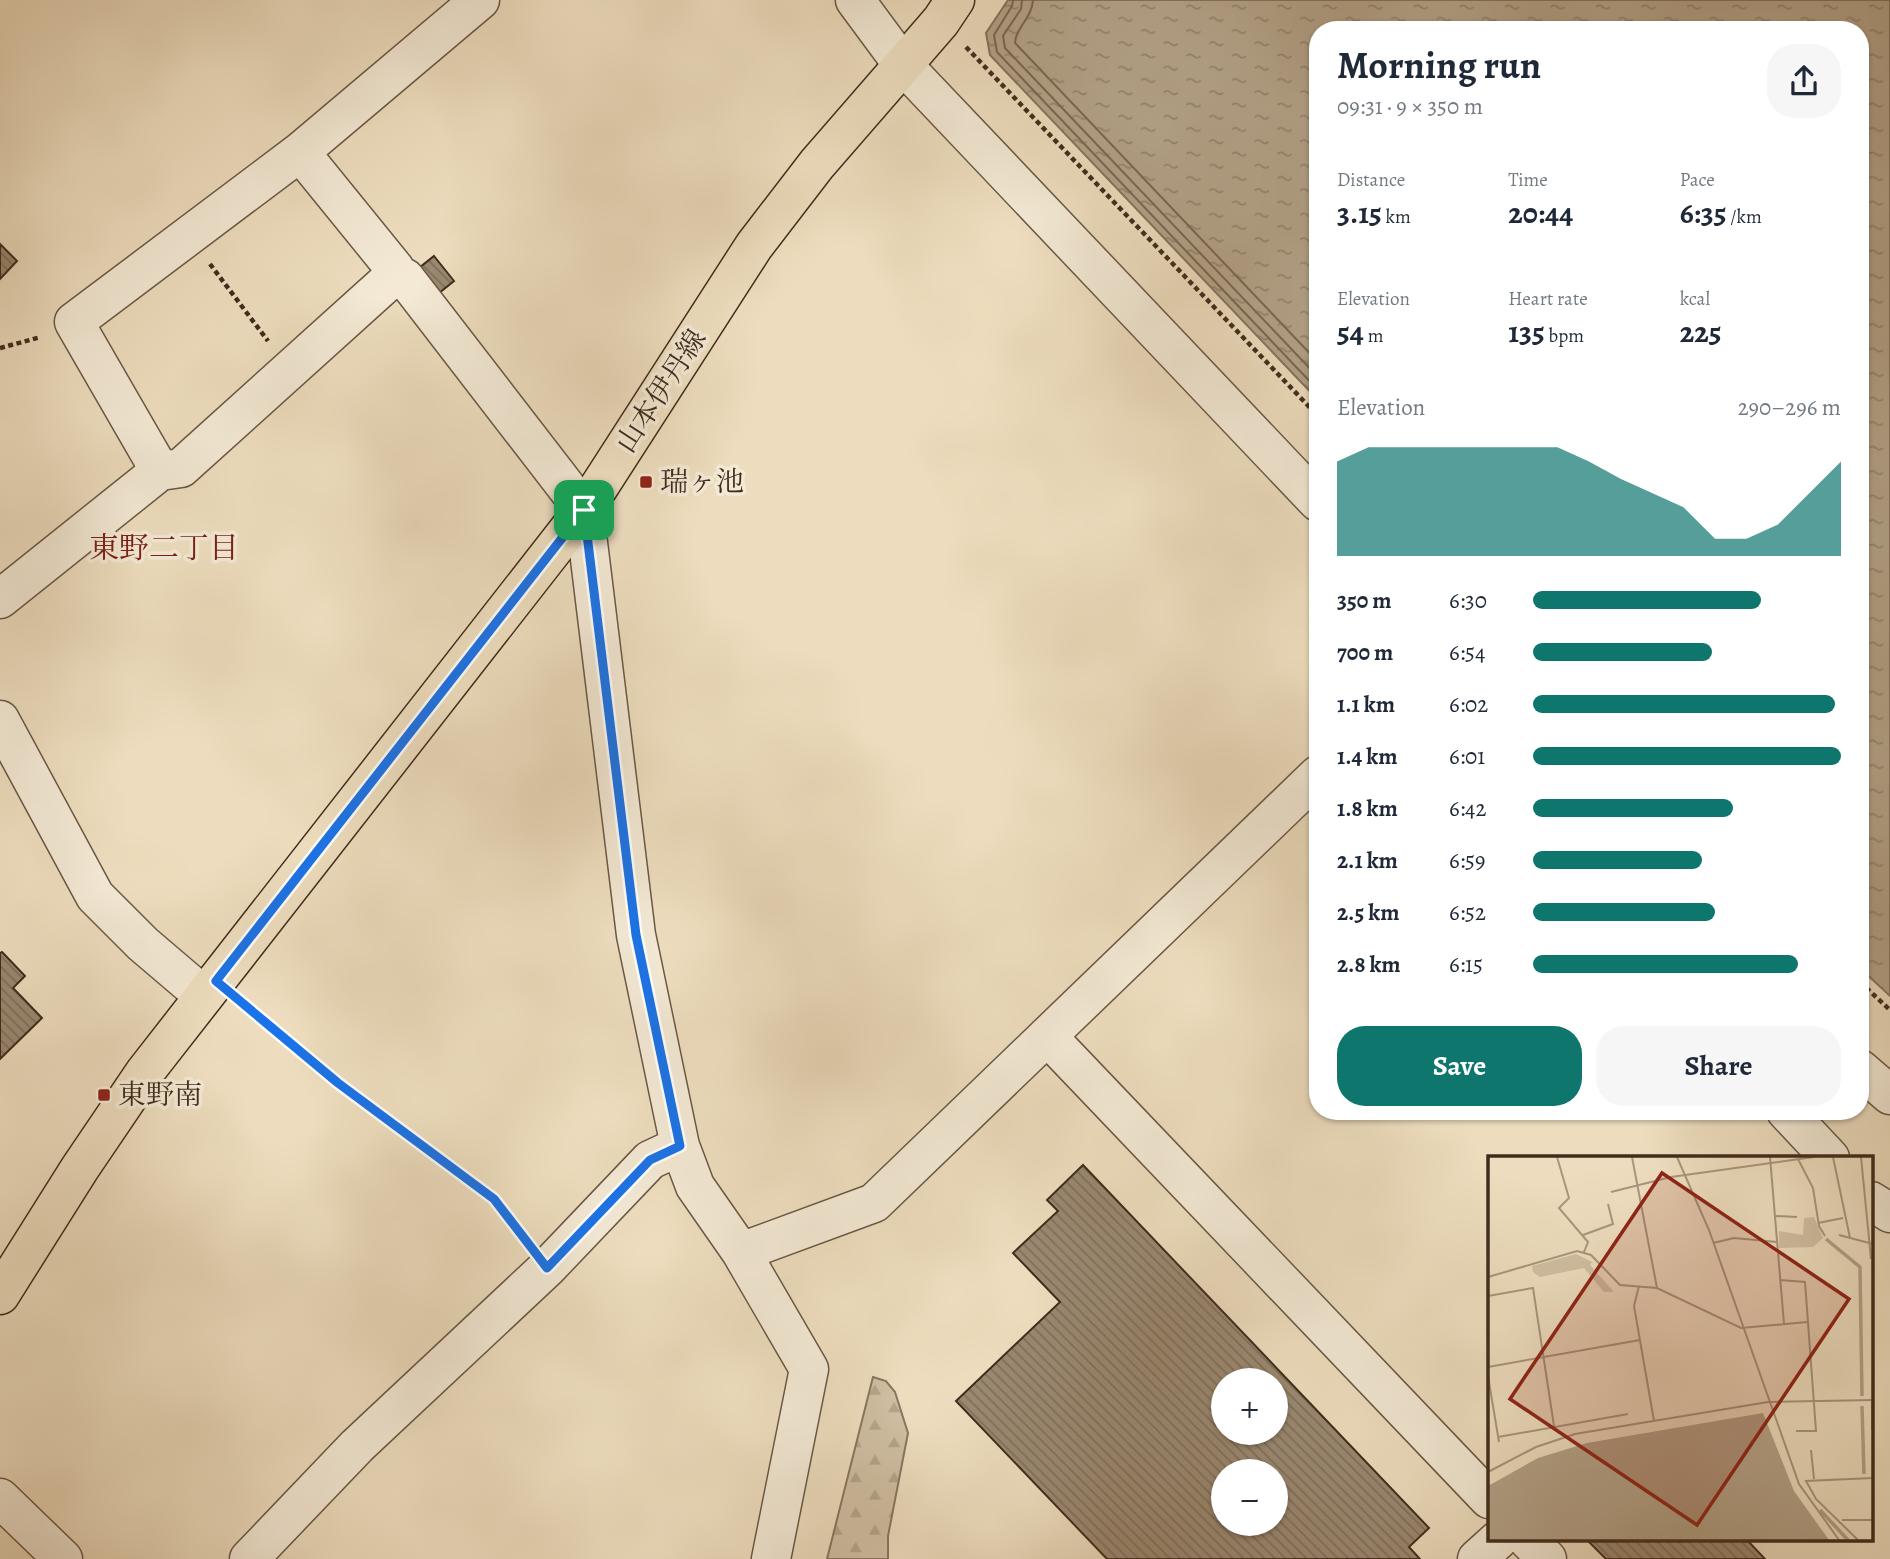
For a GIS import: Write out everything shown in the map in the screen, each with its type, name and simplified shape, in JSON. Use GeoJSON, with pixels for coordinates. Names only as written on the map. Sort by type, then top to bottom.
{"type":"FeatureCollection","features":[{"type":"Feature","properties":{"kind":"main road","name":"山本伊丹線"},"geometry":{"type":"LineString","coordinates":[[0,1295],[79,1168],[145,1072],[584,510],[754,246],[817,164],[904,65],[948,10]]}},
{"type":"Feature","properties":{"kind":"street"},"geometry":{"type":"LineString","coordinates":[[160,471],[74,322],[300,152],[480,0]]}},
{"type":"Feature","properties":{"kind":"street"},"geometry":{"type":"LineString","coordinates":[[855,0],[904,65],[1309,492]]}},
{"type":"Feature","properties":{"kind":"street"},"geometry":{"type":"LineString","coordinates":[[300,152],[395,269],[396,274]]}},
{"type":"Feature","properties":{"kind":"street"},"geometry":{"type":"LineString","coordinates":[[396,274],[405,278],[584,510],[636,935],[680,1146],[695,1186],[741,1252],[809,1369],[771,1559]]}},
{"type":"Feature","properties":{"kind":"street"},"geometry":{"type":"LineString","coordinates":[[0,599],[160,471],[181,468],[396,274]]}},
{"type":"Feature","properties":{"kind":"street"},"geometry":{"type":"LineString","coordinates":[[0,720],[95,896],[144,944],[210,988]]}},
{"type":"Feature","properties":{"kind":"street"},"geometry":{"type":"LineString","coordinates":[[741,1252],[874,1203],[1309,784]]}},
{"type":"Feature","properties":{"kind":"street"},"geometry":{"type":"LineString","coordinates":[[1047,1036],[1488,1498]]}},
{"type":"Feature","properties":{"kind":"street"},"geometry":{"type":"LineString","coordinates":[[1869,1077],[1890,1096]]}},
{"type":"Feature","properties":{"kind":"street"},"geometry":{"type":"LineString","coordinates":[[1794,1120],[1828,1156]]}},
{"type":"Feature","properties":{"kind":"street"},"geometry":{"type":"LineString","coordinates":[[249,1559],[356,1446],[547,1268],[650,1160],[680,1146]]}},
{"type":"Feature","properties":{"kind":"street"},"geometry":{"type":"LineString","coordinates":[[1872,1202],[1890,1213]]}},
{"type":"Feature","properties":{"kind":"street"},"geometry":{"type":"LineString","coordinates":[[0,1498],[63,1559]]}},
{"type":"Feature","properties":{"kind":"street"},"geometry":{"type":"LineString","coordinates":[[1477,1559],[1496,1542]]}},
{"type":"Feature","properties":{"kind":"street"},"geometry":{"type":"LineString","coordinates":[[1530,1542],[1547,1559]]}},
{"type":"Feature","properties":{"kind":"path"},"geometry":{"type":"LineString","coordinates":[[948,10],[1309,405]]}},
{"type":"Feature","properties":{"kind":"path"},"geometry":{"type":"LineString","coordinates":[[189,236],[289,370]]}},
{"type":"Feature","properties":{"kind":"path"},"geometry":{"type":"LineString","coordinates":[[210,988],[494,1199],[547,1268]]}},
{"type":"Feature","properties":{"kind":"path"},"geometry":{"type":"LineString","coordinates":[[1869,990],[1890,1010]]}},
{"type":"Feature","properties":{"kind":"green space"},"geometry":{"type":"Polygon","coordinates":[[[873,1377],[886,1381],[895,1392],[908,1433],[888,1536],[888,1559],[827,1559],[873,1377]]]}},
{"type":"Feature","properties":{"kind":"water"},"geometry":{"type":"Polygon","coordinates":[[[1008,0],[1890,0],[1890,996],[1869,976],[1869,21],[1309,21],[1309,391],[990,55],[986,33],[1008,0]]]}},
{"type":"Feature","properties":{"kind":"building"},"geometry":{"type":"Polygon","coordinates":[[[0,244],[17,261],[0,279],[0,244]]]}},
{"type":"Feature","properties":{"kind":"building"},"geometry":{"type":"Polygon","coordinates":[[[434,256],[454,281],[434,297],[414,272],[434,256]]]}},
{"type":"Feature","properties":{"kind":"building"},"geometry":{"type":"Polygon","coordinates":[[[0,953],[25,976],[13,988],[42,1018],[0,1059],[0,953]]]}},
{"type":"Feature","properties":{"kind":"building"},"geometry":{"type":"Polygon","coordinates":[[[1083,1165],[1276,1368],[1211,1368],[1211,1445],[1288,1445],[1288,1380],[1429,1528],[1409,1547],[1420,1559],[1107,1559],[956,1401],[1060,1302],[1013,1253],[1058,1211],[1047,1200],[1083,1165]]]}},
{"type":"Feature","properties":{"kind":"building"},"geometry":{"type":"Polygon","coordinates":[[[1589,1542],[1749,1542],[1765,1559],[1606,1559],[1589,1542]]]}},
{"type":"Feature","properties":{"kind":"place","name":"瑞ヶ池"},"geometry":{"type":"Point","coordinates":[646,482]}},
{"type":"Feature","properties":{"kind":"place","name":"東野南"},"geometry":{"type":"Point","coordinates":[104,1095]}},
{"type":"Feature","properties":{"kind":"district","name":"東野二丁目"},"geometry":{"type":"Point","coordinates":[164,548]}},
{"type":"Feature","properties":{"kind":"route"},"geometry":{"type":"LineString","coordinates":[[584,510],[636,935],[680,1146],[650,1160],[547,1268],[494,1199],[338,1083],[216,981],[584,510]]}}]}
